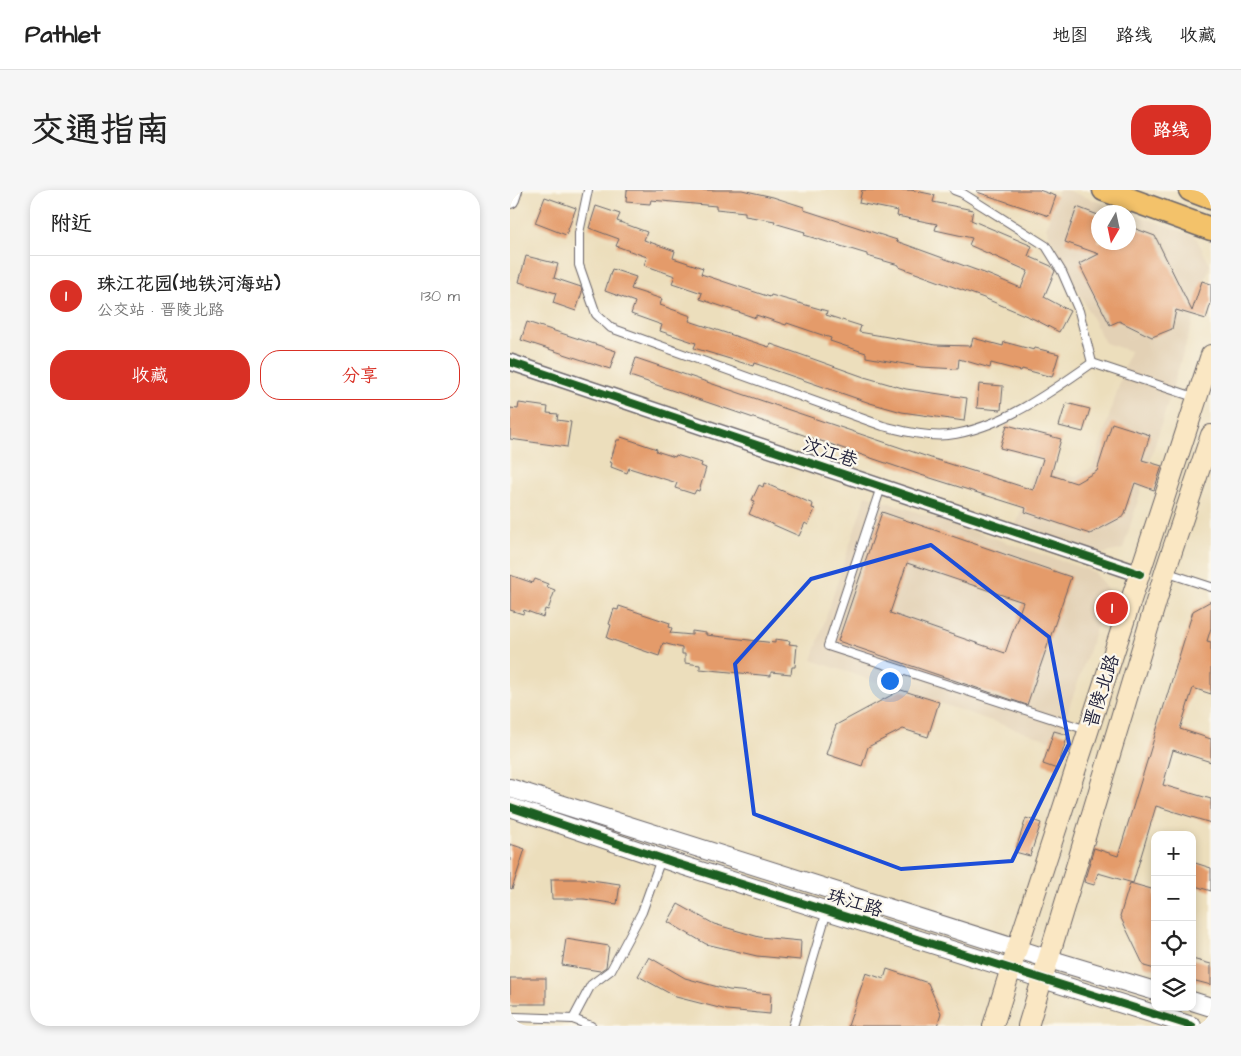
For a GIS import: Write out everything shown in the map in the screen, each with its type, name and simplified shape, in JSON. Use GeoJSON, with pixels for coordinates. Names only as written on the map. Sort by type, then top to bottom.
{"type":"FeatureCollection","features":[{"type":"Feature","properties":{"kind":"main road"},"geometry":{"type":"LineString","coordinates":[[1104,190],[1211,229]]}},
{"type":"Feature","properties":{"kind":"main road"},"geometry":{"type":"LineString","coordinates":[[1190,190],[1211,198]]}},
{"type":"Feature","properties":{"kind":"main road","name":"晋陵北路"},"geometry":{"type":"LineString","coordinates":[[993,1026],[1211,355]]}},
{"type":"Feature","properties":{"kind":"main road","name":"晋陵北路"},"geometry":{"type":"LineString","coordinates":[[1028,1026],[1165,572],[1211,434]]}},
{"type":"Feature","properties":{"kind":"street"},"geometry":{"type":"LineString","coordinates":[[510,199],[513,190]]}},
{"type":"Feature","properties":{"kind":"street","name":"汶江巷"},"geometry":{"type":"LineString","coordinates":[[510,362],[1140,574]]}},
{"type":"Feature","properties":{"kind":"street","name":"珠江路"},"geometry":{"type":"LineString","coordinates":[[510,788],[1017,949],[1151,989]]}},
{"type":"Feature","properties":{"kind":"street","name":"珠江路"},"geometry":{"type":"LineString","coordinates":[[510,807],[661,859],[1192,1026]]}},
{"type":"Feature","properties":{"kind":"street"},"geometry":{"type":"LineString","coordinates":[[1196,1002],[1211,1007]]}},
{"type":"Feature","properties":{"kind":"lane"},"geometry":{"type":"LineString","coordinates":[[588,190],[579,234],[579,265],[596,314],[611,328],[883,426],[917,434],[948,435],[989,424],[1043,397],[1092,363]]}},
{"type":"Feature","properties":{"kind":"lane"},"geometry":{"type":"LineString","coordinates":[[954,190],[962,193],[1046,246],[1062,272],[1079,311],[1092,363]]}},
{"type":"Feature","properties":{"kind":"lane"},"geometry":{"type":"LineString","coordinates":[[1092,363],[1197,398]]}},
{"type":"Feature","properties":{"kind":"lane"},"geometry":{"type":"LineString","coordinates":[[881,487],[828,646],[1089,731]]}},
{"type":"Feature","properties":{"kind":"lane"},"geometry":{"type":"LineString","coordinates":[[1165,572],[1211,587]]}},
{"type":"Feature","properties":{"kind":"lane"},"geometry":{"type":"LineString","coordinates":[[573,1020],[591,984],[611,970],[642,912],[661,859]]}},
{"type":"Feature","properties":{"kind":"lane"},"geometry":{"type":"LineString","coordinates":[[792,1026],[827,911]]}},
{"type":"Feature","properties":{"kind":"lane"},"geometry":{"type":"LineString","coordinates":[[510,1018],[573,1020],[591,1026]]}},
{"type":"Feature","properties":{"kind":"highlighted area"},"geometry":{"type":"Polygon","coordinates":[[[931,545],[1049,637],[1069,744],[1012,861],[901,869],[754,814],[735,664],[811,579],[931,545]]]}},
{"type":"Feature","properties":{"kind":"shaded area"},"geometry":{"type":"Polygon","coordinates":[[[1058,190],[1066,190],[1108,205],[1091,205],[1091,250],[1136,250],[1136,215],[1195,236],[1210,265],[1123,549],[1102,554],[1016,525],[1036,464],[1074,477],[1093,467],[1130,351],[1105,343],[1046,228],[1058,190]]]}},
{"type":"Feature","properties":{"kind":"shaded area"},"geometry":{"type":"Polygon","coordinates":[[[866,495],[1094,572],[1109,591],[1057,743],[812,660],[866,495]]]}},
{"type":"Feature","properties":{"kind":"building"},"geometry":{"type":"Polygon","coordinates":[[[627,190],[742,190],[773,197],[804,207],[804,210],[897,240],[1021,288],[1028,271],[969,245],[972,238],[935,230],[937,224],[897,216],[898,211],[859,203],[862,190],[911,190],[935,195],[933,202],[973,210],[971,220],[1032,246],[1028,256],[1051,266],[1055,271],[1044,297],[1070,311],[1059,332],[1034,319],[984,298],[899,267],[899,265],[804,235],[805,232],[774,223],[775,221],[745,216],[745,212],[716,209],[716,206],[651,200],[650,204],[626,202],[627,190]]]}},
{"type":"Feature","properties":{"kind":"building"},"geometry":{"type":"Polygon","coordinates":[[[977,190],[1039,190],[1056,196],[1049,216],[977,192],[977,190]]]}},
{"type":"Feature","properties":{"kind":"building"},"geometry":{"type":"Polygon","coordinates":[[[545,197],[576,208],[566,235],[535,223],[545,197]]]}},
{"type":"Feature","properties":{"kind":"building"},"geometry":{"type":"Polygon","coordinates":[[[596,206],[620,214],[617,221],[647,232],[644,240],[675,251],[673,258],[703,268],[701,274],[770,297],[771,295],[827,311],[826,315],[861,326],[859,332],[935,345],[971,346],[973,338],[1003,346],[1004,342],[1059,354],[1052,377],[991,363],[990,368],[959,359],[958,369],[921,367],[866,357],[866,353],[830,341],[831,338],[787,323],[786,325],[756,315],[756,318],[700,299],[702,293],[672,283],[675,276],[644,265],[647,257],[616,246],[619,239],[589,228],[596,206]]]}},
{"type":"Feature","properties":{"kind":"building"},"geometry":{"type":"Polygon","coordinates":[[[1077,207],[1091,212],[1091,250],[1136,250],[1136,229],[1155,236],[1192,311],[1202,281],[1211,284],[1211,303],[1206,319],[1176,310],[1172,329],[1152,337],[1119,321],[1110,325],[1079,264],[1099,254],[1065,242],[1077,207]]]}},
{"type":"Feature","properties":{"kind":"building"},"geometry":{"type":"Polygon","coordinates":[[[526,256],[558,264],[554,278],[581,287],[582,292],[576,311],[553,303],[556,293],[519,282],[526,256]]]}},
{"type":"Feature","properties":{"kind":"building"},"geometry":{"type":"Polygon","coordinates":[[[612,269],[636,277],[631,289],[662,299],[660,305],[691,316],[689,321],[769,347],[771,344],[864,377],[906,389],[967,398],[964,421],[902,412],[870,403],[754,363],[753,366],[694,348],[696,343],[660,331],[662,325],[631,314],[635,302],[605,291],[612,269]]]}},
{"type":"Feature","properties":{"kind":"building"},"geometry":{"type":"Polygon","coordinates":[[[527,322],[616,351],[610,369],[521,340],[527,322]]]}},
{"type":"Feature","properties":{"kind":"building"},"geometry":{"type":"Polygon","coordinates":[[[636,358],[931,458],[1033,490],[1043,459],[1000,448],[1007,425],[1061,439],[1051,475],[1076,483],[1097,471],[1112,423],[1150,435],[1142,460],[1162,466],[1154,490],[1135,483],[1124,516],[1090,534],[1025,512],[1026,508],[921,475],[630,376],[636,358]]]}},
{"type":"Feature","properties":{"kind":"building"},"geometry":{"type":"Polygon","coordinates":[[[979,384],[1003,386],[1001,410],[977,408],[979,384]]]}},
{"type":"Feature","properties":{"kind":"building"},"geometry":{"type":"Polygon","coordinates":[[[519,403],[548,407],[547,413],[558,414],[557,420],[571,422],[567,447],[510,439],[510,408],[518,409],[519,403]]]}},
{"type":"Feature","properties":{"kind":"building"},"geometry":{"type":"Polygon","coordinates":[[[1066,403],[1090,409],[1083,432],[1059,426],[1066,403]]]}},
{"type":"Feature","properties":{"kind":"building"},"geometry":{"type":"Polygon","coordinates":[[[621,437],[657,449],[656,451],[702,463],[701,466],[706,468],[699,491],[696,490],[694,494],[675,488],[677,483],[629,468],[627,473],[611,467],[612,463],[610,462],[617,440],[620,440],[621,437]]]}},
{"type":"Feature","properties":{"kind":"building"},"geometry":{"type":"Polygon","coordinates":[[[764,483],[813,504],[812,508],[815,509],[808,525],[805,523],[799,536],[749,514],[755,501],[752,500],[759,485],[763,487],[764,483]]]}},
{"type":"Feature","properties":{"kind":"building"},"geometry":{"type":"Polygon","coordinates":[[[882,512],[1071,577],[1027,705],[838,641],[882,512]],[[907,563],[890,613],[1005,653],[1023,602],[907,563]]]}},
{"type":"Feature","properties":{"kind":"building"},"geometry":{"type":"Polygon","coordinates":[[[510,575],[533,583],[535,579],[548,584],[547,587],[555,590],[548,610],[545,609],[543,617],[524,610],[523,614],[510,610],[510,575]]]}},
{"type":"Feature","properties":{"kind":"building"},"geometry":{"type":"Polygon","coordinates":[[[1211,601],[1211,628],[1207,641],[1211,642],[1211,694],[1193,688],[1180,729],[1211,739],[1211,762],[1173,750],[1163,785],[1211,799],[1211,823],[1156,806],[1133,883],[1098,873],[1094,885],[1084,882],[1094,848],[1118,856],[1193,611],[1211,601]]]}},
{"type":"Feature","properties":{"kind":"building"},"geometry":{"type":"Polygon","coordinates":[[[619,606],[670,623],[669,627],[672,628],[670,633],[692,635],[692,631],[706,633],[706,635],[775,643],[775,639],[790,641],[789,644],[797,645],[795,667],[792,667],[791,674],[771,672],[771,676],[700,669],[700,665],[685,663],[685,654],[682,654],[682,648],[663,643],[659,656],[607,638],[614,609],[618,610],[619,606]]]}},
{"type":"Feature","properties":{"kind":"building"},"geometry":{"type":"Polygon","coordinates":[[[901,690],[939,702],[928,737],[903,729],[868,747],[862,766],[826,754],[836,725],[901,690]]]}},
{"type":"Feature","properties":{"kind":"building"},"geometry":{"type":"Polygon","coordinates":[[[1054,731],[1068,735],[1057,769],[1043,764],[1054,731]]]}},
{"type":"Feature","properties":{"kind":"building"},"geometry":{"type":"Polygon","coordinates":[[[1026,818],[1041,823],[1030,856],[1015,852],[1026,818]]]}},
{"type":"Feature","properties":{"kind":"building"},"geometry":{"type":"Polygon","coordinates":[[[510,844],[525,849],[512,889],[510,888],[510,844]]]}},
{"type":"Feature","properties":{"kind":"building"},"geometry":{"type":"Polygon","coordinates":[[[1196,863],[1211,868],[1211,891],[1196,886],[1196,863]]]}},
{"type":"Feature","properties":{"kind":"building"},"geometry":{"type":"Polygon","coordinates":[[[551,879],[584,879],[620,884],[617,904],[584,899],[552,899],[551,879]]]}},
{"type":"Feature","properties":{"kind":"building"},"geometry":{"type":"Polygon","coordinates":[[[1130,883],[1151,889],[1151,968],[1144,966],[1120,916],[1130,883]]]}},
{"type":"Feature","properties":{"kind":"building"},"geometry":{"type":"Polygon","coordinates":[[[678,904],[714,924],[759,937],[801,941],[800,960],[757,956],[706,944],[668,922],[678,904]]]}},
{"type":"Feature","properties":{"kind":"building"},"geometry":{"type":"Polygon","coordinates":[[[566,939],[609,946],[606,967],[600,971],[562,965],[566,939]]]}},
{"type":"Feature","properties":{"kind":"building"},"geometry":{"type":"Polygon","coordinates":[[[649,957],[685,978],[729,990],[771,994],[770,1014],[727,1010],[676,997],[638,976],[649,957]]]}},
{"type":"Feature","properties":{"kind":"building"},"geometry":{"type":"Polygon","coordinates":[[[1196,960],[1211,964],[1211,985],[1196,981],[1196,960]]]}},
{"type":"Feature","properties":{"kind":"building"},"geometry":{"type":"Polygon","coordinates":[[[887,969],[928,983],[941,1013],[937,1026],[848,1026],[866,973],[884,979],[887,969]]]}},
{"type":"Feature","properties":{"kind":"building"},"geometry":{"type":"Polygon","coordinates":[[[510,978],[546,978],[546,1004],[510,1004],[510,978]]]}},
{"type":"Feature","properties":{"kind":"cycle path"},"geometry":{"type":"LineString","coordinates":[[510,362],[1140,574]]}},
{"type":"Feature","properties":{"kind":"cycle path"},"geometry":{"type":"LineString","coordinates":[[510,807],[675,863],[1192,1026]]}},
{"type":"Feature","properties":{"kind":"place","name":"珠江花园(地铁河海站)"},"geometry":{"type":"Point","coordinates":[1112,608]}}]}
